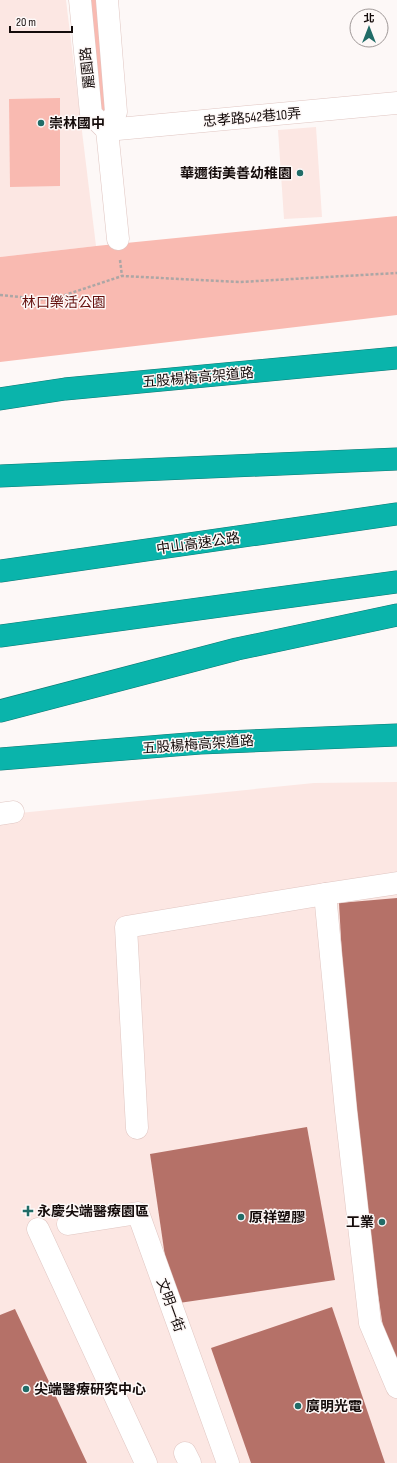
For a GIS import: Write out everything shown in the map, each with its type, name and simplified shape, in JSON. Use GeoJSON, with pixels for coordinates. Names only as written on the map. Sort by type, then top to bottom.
{"type":"FeatureCollection","features":[{"type":"Feature","properties":{"kind":"highway","name":"五股楊梅高架道路"},"geometry":{"type":"LineString","coordinates":[[0,399],[65,389],[397,358]]}},
{"type":"Feature","properties":{"kind":"highway"},"geometry":{"type":"LineString","coordinates":[[0,476],[397,459]]}},
{"type":"Feature","properties":{"kind":"highway","name":"中山高速公路"},"geometry":{"type":"LineString","coordinates":[[0,571],[397,514]]}},
{"type":"Feature","properties":{"kind":"highway"},"geometry":{"type":"LineString","coordinates":[[0,636],[397,582]]}},
{"type":"Feature","properties":{"kind":"highway"},"geometry":{"type":"LineString","coordinates":[[0,711],[237,649],[397,615]]}},
{"type":"Feature","properties":{"kind":"highway","name":"五股楊梅高架道路"},"geometry":{"type":"LineString","coordinates":[[0,759],[200,743],[397,735]]}},
{"type":"Feature","properties":{"kind":"street","name":"麗園路"},"geometry":{"type":"LineString","coordinates":[[80,0],[91,114],[107,130],[116,112],[107,0]]}},
{"type":"Feature","properties":{"kind":"street","name":"忠孝路542巷10弄"},"geometry":{"type":"LineString","coordinates":[[107,130],[397,104]]}},
{"type":"Feature","properties":{"kind":"street"},"geometry":{"type":"LineString","coordinates":[[107,130],[118,239]]}},
{"type":"Feature","properties":{"kind":"street"},"geometry":{"type":"LineString","coordinates":[[137,1128],[126,927],[397,883]]}},
{"type":"Feature","properties":{"kind":"street"},"geometry":{"type":"LineString","coordinates":[[325,894],[347,1119],[370,1323],[397,1387]]}},
{"type":"Feature","properties":{"kind":"street","name":"文明一街"},"geometry":{"type":"LineString","coordinates":[[68,1224],[138,1213],[228,1463]]}},
{"type":"Feature","properties":{"kind":"street"},"geometry":{"type":"LineString","coordinates":[[38,1229],[146,1463]]}},
{"type":"Feature","properties":{"kind":"path"},"geometry":{"type":"LineString","coordinates":[[0,295],[50,300],[122,276],[240,282],[397,273]]}},
{"type":"Feature","properties":{"kind":"shaded area","name":"崇林國中"},"geometry":{"type":"Polygon","coordinates":[[[0,0],[66,0],[96,246],[0,257],[0,0]]]}},
{"type":"Feature","properties":{"kind":"shaded area","name":"華邇街美善幼稚園"},"geometry":{"type":"Polygon","coordinates":[[[316,127],[322,217],[284,219],[278,130],[316,127]]]}},
{"type":"Feature","properties":{"kind":"shaded area"},"geometry":{"type":"Polygon","coordinates":[[[397,782],[397,1463],[0,1463],[0,815],[314,783],[397,782]]]}},
{"type":"Feature","properties":{"kind":"green space"},"geometry":{"type":"Polygon","coordinates":[[[85,0],[96,0],[109,106],[103,114],[97,105],[85,0]]]}},
{"type":"Feature","properties":{"kind":"green space"},"geometry":{"type":"Polygon","coordinates":[[[60,98],[60,186],[10,187],[9,99],[60,98]]]}},
{"type":"Feature","properties":{"kind":"green space","name":"林口樂活公園"},"geometry":{"type":"Polygon","coordinates":[[[397,216],[397,315],[0,362],[0,257],[397,216]]]}},
{"type":"Feature","properties":{"kind":"building","name":"工業"},"geometry":{"type":"Polygon","coordinates":[[[397,898],[397,1365],[383,1327],[351,1117],[339,903],[397,898]]]}},
{"type":"Feature","properties":{"kind":"building","name":"原祥塑膠"},"geometry":{"type":"Polygon","coordinates":[[[307,1127],[335,1280],[172,1304],[150,1154],[307,1127]]]}},
{"type":"Feature","properties":{"kind":"building","name":"廣明光電"},"geometry":{"type":"Polygon","coordinates":[[[332,1307],[385,1463],[251,1463],[211,1348],[332,1307]]]}},
{"type":"Feature","properties":{"kind":"building","name":"尖端醫療研究中心"},"geometry":{"type":"Polygon","coordinates":[[[15,1309],[87,1463],[0,1463],[0,1315],[15,1309]]]}},
{"type":"Feature","properties":{"kind":"place","name":"崇林國中"},"geometry":{"type":"Point","coordinates":[41,123]}},
{"type":"Feature","properties":{"kind":"place","name":"華邇街美善幼稚園"},"geometry":{"type":"Point","coordinates":[300,173]}},
{"type":"Feature","properties":{"kind":"place","name":"永慶尖端醫療園區"},"geometry":{"type":"Point","coordinates":[28,1211]}},
{"type":"Feature","properties":{"kind":"place","name":"原祥塑膠"},"geometry":{"type":"Point","coordinates":[241,1217]}},
{"type":"Feature","properties":{"kind":"place","name":"工業"},"geometry":{"type":"Point","coordinates":[382,1222]}},
{"type":"Feature","properties":{"kind":"place","name":"尖端醫療研究中心"},"geometry":{"type":"Point","coordinates":[26,1389]}},
{"type":"Feature","properties":{"kind":"place","name":"廣明光電"},"geometry":{"type":"Point","coordinates":[298,1406]}}]}
